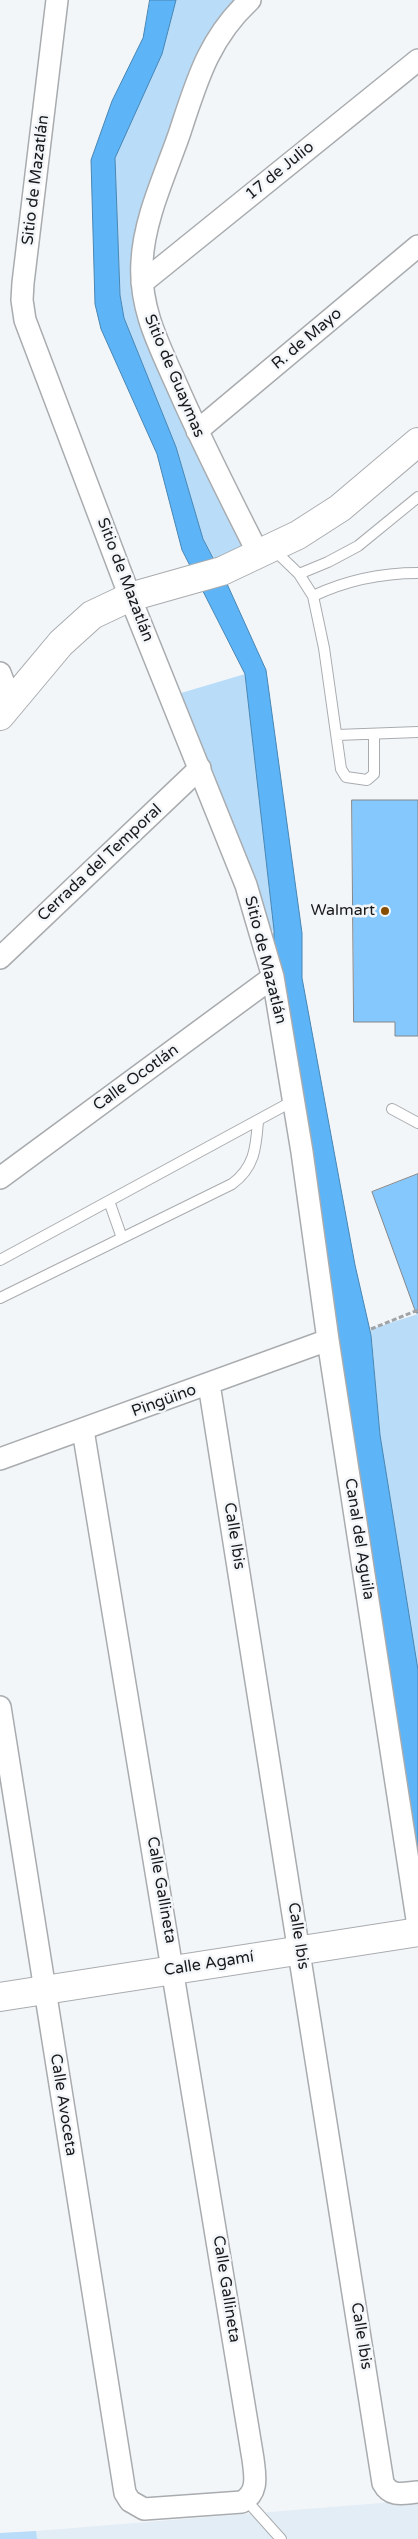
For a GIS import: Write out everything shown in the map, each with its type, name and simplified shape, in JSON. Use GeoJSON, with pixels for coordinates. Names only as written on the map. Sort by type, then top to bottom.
{"type":"FeatureCollection","features":[{"type":"Feature","properties":{"kind":"street","name":"Sitio de Mazatlán"},"geometry":{"type":"LineString","coordinates":[[57,0],[22,300],[25,320],[130,597],[246,885],[272,978],[302,1152]]}},
{"type":"Feature","properties":{"kind":"street","name":"Sitio de Guaymas"},"geometry":{"type":"LineString","coordinates":[[250,0],[232,16],[219,34],[199,75],[145,240],[142,283],[148,319],[197,431],[265,552]]}},
{"type":"Feature","properties":{"kind":"street","name":"17 de Julio"},"geometry":{"type":"LineString","coordinates":[[142,283],[418,60]]}},
{"type":"Feature","properties":{"kind":"street","name":"R. de Mayo"},"geometry":{"type":"LineString","coordinates":[[197,431],[418,246]]}},
{"type":"Feature","properties":{"kind":"street"},"geometry":{"type":"LineString","coordinates":[[6,709],[76,627],[109,606],[130,597],[222,571],[298,535],[340,508],[418,442]]}},
{"type":"Feature","properties":{"kind":"street"},"geometry":{"type":"LineString","coordinates":[[0,672],[6,709]]}},
{"type":"Feature","properties":{"kind":"street","name":"Cerrada del Temporal"},"geometry":{"type":"LineString","coordinates":[[0,958],[200,768]]}},
{"type":"Feature","properties":{"kind":"street","name":"Calle Ocotlán"},"geometry":{"type":"LineString","coordinates":[[0,1178],[272,978]]}},
{"type":"Feature","properties":{"kind":"street","name":"Canal del Aguila"},"geometry":{"type":"LineString","coordinates":[[302,1152],[328,1340],[418,1926]]}},
{"type":"Feature","properties":{"kind":"street","name":"Pingüino"},"geometry":{"type":"LineString","coordinates":[[0,1459],[328,1340]]}},
{"type":"Feature","properties":{"kind":"street","name":"Calle Ibis"},"geometry":{"type":"LineString","coordinates":[[209,1384],[386,2488],[394,2494],[418,2492]]}},
{"type":"Feature","properties":{"kind":"street","name":"Calle Gallineta"},"geometry":{"type":"LineString","coordinates":[[83,1430],[174,1970],[253,2459],[255,2489],[248,2498]]}},
{"type":"Feature","properties":{"kind":"street","name":"Calle Avoceta"},"geometry":{"type":"LineString","coordinates":[[0,1708],[125,2493],[130,2501],[144,2509],[248,2498]]}},
{"type":"Feature","properties":{"kind":"street","name":"Calle Agamí"},"geometry":{"type":"LineString","coordinates":[[0,1997],[418,1932]]}},
{"type":"Feature","properties":{"kind":"lane"},"geometry":{"type":"LineString","coordinates":[[298,574],[328,562],[358,546],[418,497]]}},
{"type":"Feature","properties":{"kind":"lane"},"geometry":{"type":"LineString","coordinates":[[265,552],[298,574],[313,596],[343,774],[352,780],[367,780],[374,774],[374,734]]}},
{"type":"Feature","properties":{"kind":"lane"},"geometry":{"type":"LineString","coordinates":[[313,596],[348,582],[374,576],[418,573]]}},
{"type":"Feature","properties":{"kind":"lane"},"geometry":{"type":"LineString","coordinates":[[337,734],[418,732]]}},
{"type":"Feature","properties":{"kind":"lane"},"geometry":{"type":"LineString","coordinates":[[0,1260],[293,1102]]}},
{"type":"Feature","properties":{"kind":"lane"},"geometry":{"type":"LineString","coordinates":[[392,1109],[418,1123]]}},
{"type":"Feature","properties":{"kind":"lane"},"geometry":{"type":"LineString","coordinates":[[0,1298],[240,1179],[247,1172],[255,1152],[258,1120]]}},
{"type":"Feature","properties":{"kind":"lane"},"geometry":{"type":"LineString","coordinates":[[109,1201],[122,1238]]}},
{"type":"Feature","properties":{"kind":"lane"},"geometry":{"type":"LineString","coordinates":[[248,2498],[281,2539]]}},
{"type":"Feature","properties":{"kind":"path"},"geometry":{"type":"LineString","coordinates":[[371,1329],[418,1310]]}},
{"type":"Feature","properties":{"kind":"shaded area"},"geometry":{"type":"Polygon","coordinates":[[[176,0],[245,0],[232,16],[155,205],[143,299],[259,555],[222,571],[203,539],[176,447],[124,318],[120,294],[115,158],[124,131],[162,54],[176,0]]]}},
{"type":"Feature","properties":{"kind":"shaded area"},"geometry":{"type":"Polygon","coordinates":[[[245,674],[274,930],[262,937],[171,696],[245,674]]]}},
{"type":"Feature","properties":{"kind":"shaded area"},"geometry":{"type":"Polygon","coordinates":[[[418,1314],[418,1670],[380,1435],[371,1329],[418,1314]]]}},
{"type":"Feature","properties":{"kind":"shaded area"},"geometry":{"type":"Polygon","coordinates":[[[418,2500],[418,2539],[37,2539],[36,2531],[418,2500]]]}},
{"type":"Feature","properties":{"kind":"shaded area"},"geometry":{"type":"Polygon","coordinates":[[[36,2531],[37,2539],[0,2539],[0,2533],[36,2531]]]}},
{"type":"Feature","properties":{"kind":"water"},"geometry":{"type":"Polygon","coordinates":[[[150,0],[176,0],[162,54],[115,158],[120,295],[124,318],[176,447],[203,539],[228,586],[266,670],[302,933],[302,978],[355,1265],[371,1335],[380,1435],[418,1670],[418,1884],[273,977],[274,930],[245,674],[182,550],[157,454],[101,329],[95,304],[91,160],[112,101],[143,38],[150,0]]]}},
{"type":"Feature","properties":{"kind":"building","name":"Walmart"},"geometry":{"type":"Polygon","coordinates":[[[352,800],[418,800],[418,1036],[395,1036],[395,1022],[354,1022],[352,800]]]}},
{"type":"Feature","properties":{"kind":"building"},"geometry":{"type":"Polygon","coordinates":[[[418,1174],[418,1313],[416,1313],[372,1192],[418,1174]]]}},
{"type":"Feature","properties":{"kind":"place","name":"Walmart"},"geometry":{"type":"Point","coordinates":[385,911]}}]}
